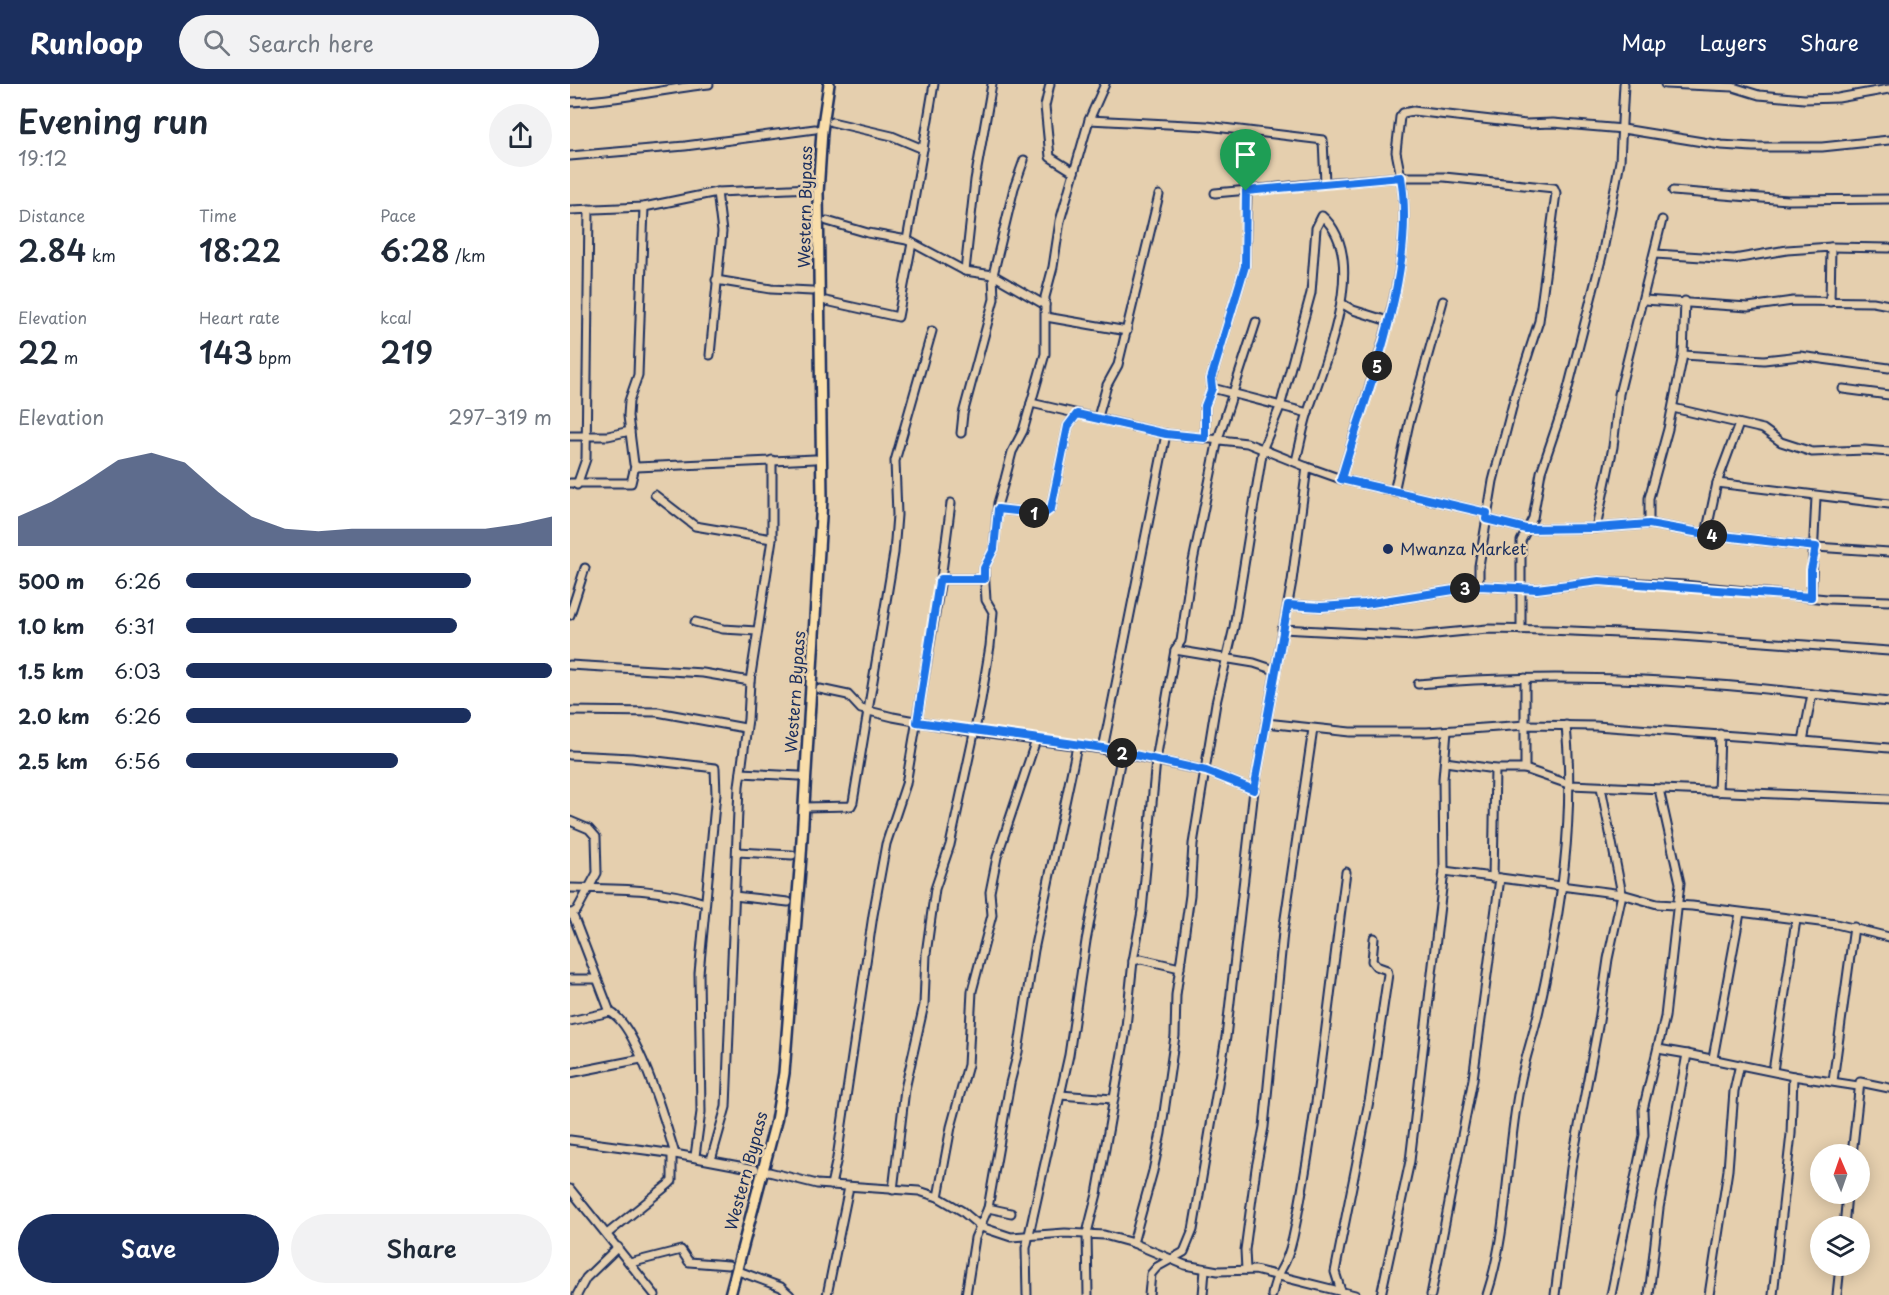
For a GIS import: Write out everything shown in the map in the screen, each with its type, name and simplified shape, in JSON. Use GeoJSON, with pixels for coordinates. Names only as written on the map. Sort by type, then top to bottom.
{"type":"FeatureCollection","features":[{"type":"Feature","properties":{"kind":"main road","name":"Western Bypass"},"geometry":{"type":"LineString","coordinates":[[729,1295],[776,1121],[784,1073],[804,807],[822,499],[819,162],[830,84]]}},
{"type":"Feature","properties":{"kind":"street"},"geometry":{"type":"LineString","coordinates":[[570,102],[592,101],[661,89],[709,84]]}},
{"type":"Feature","properties":{"kind":"street"},"geometry":{"type":"LineString","coordinates":[[826,301],[898,317],[934,84]]}},
{"type":"Feature","properties":{"kind":"street"},"geometry":{"type":"LineString","coordinates":[[965,271],[975,180],[992,84]]}},
{"type":"Feature","properties":{"kind":"street"},"geometry":{"type":"LineString","coordinates":[[1050,84],[1045,106],[1050,157],[1074,172]]}},
{"type":"Feature","properties":{"kind":"street"},"geometry":{"type":"LineString","coordinates":[[893,1190],[905,1089],[924,1005],[926,954],[935,889],[950,845],[985,679],[993,612],[986,600],[984,568],[994,549],[998,509],[1012,452],[1023,431],[1045,354],[1045,304],[1060,222],[1089,120],[1105,84]]}},
{"type":"Feature","properties":{"kind":"street"},"geometry":{"type":"LineString","coordinates":[[1521,630],[1521,541],[1533,518],[1541,472],[1564,404],[1595,288],[1620,161],[1624,84]]}},
{"type":"Feature","properties":{"kind":"street"},"geometry":{"type":"LineString","coordinates":[[1665,84],[1733,87],[1759,95],[1804,99],[1838,98],[1889,89]]}},
{"type":"Feature","properties":{"kind":"street"},"geometry":{"type":"LineString","coordinates":[[1341,479],[1379,361],[1402,241],[1404,200],[1396,152],[1402,113],[1434,113],[1526,124],[1553,123],[1623,129],[1721,145],[1753,147],[1822,147],[1889,140]]}},
{"type":"Feature","properties":{"kind":"street"},"geometry":{"type":"LineString","coordinates":[[1089,120],[1207,126],[1323,140],[1325,183]]}},
{"type":"Feature","properties":{"kind":"street"},"geometry":{"type":"LineString","coordinates":[[832,122],[892,136],[922,150]]}},
{"type":"Feature","properties":{"kind":"street"},"geometry":{"type":"LineString","coordinates":[[570,156],[685,146],[815,129]]}},
{"type":"Feature","properties":{"kind":"street"},"geometry":{"type":"LineString","coordinates":[[961,433],[963,414],[994,299],[993,275],[1014,188],[1024,160]]}},
{"type":"Feature","properties":{"kind":"street"},"geometry":{"type":"LineString","coordinates":[[1215,193],[1401,177],[1444,177],[1531,185],[1556,190],[1546,248],[1546,278],[1539,321],[1516,392],[1486,516],[1479,566],[1479,586]]}},
{"type":"Feature","properties":{"kind":"street"},"geometry":{"type":"LineString","coordinates":[[570,210],[644,207],[717,192],[812,188]]}},
{"type":"Feature","properties":{"kind":"street"},"geometry":{"type":"LineString","coordinates":[[1205,438],[1205,406],[1212,388],[1211,379],[1245,266],[1246,191]]}},
{"type":"Feature","properties":{"kind":"street"},"geometry":{"type":"LineString","coordinates":[[1673,191],[1788,200],[1889,199]]}},
{"type":"Feature","properties":{"kind":"street"},"geometry":{"type":"LineString","coordinates":[[710,355],[722,232],[717,192]]}},
{"type":"Feature","properties":{"kind":"street"},"geometry":{"type":"LineString","coordinates":[[1098,417],[1107,385],[1118,365],[1159,195]]}},
{"type":"Feature","properties":{"kind":"street"},"geometry":{"type":"LineString","coordinates":[[589,209],[586,459],[573,484],[631,483],[635,466],[629,401],[638,375],[644,207]]}},
{"type":"Feature","properties":{"kind":"street"},"geometry":{"type":"LineString","coordinates":[[1133,1243],[1161,1133],[1175,1035],[1176,995],[1190,895],[1193,844],[1216,703],[1227,658],[1263,448],[1280,407],[1311,294],[1316,228],[1322,216],[1339,238],[1343,255],[1341,303],[1296,461]]}},
{"type":"Feature","properties":{"kind":"street"},"geometry":{"type":"LineString","coordinates":[[1596,528],[1613,447],[1619,394],[1662,220]]}},
{"type":"Feature","properties":{"kind":"street"},"geometry":{"type":"LineString","coordinates":[[827,221],[909,242],[965,271],[993,275],[1045,304]]}},
{"type":"Feature","properties":{"kind":"street"},"geometry":{"type":"LineString","coordinates":[[1655,254],[1734,259],[1787,250],[1831,247],[1889,248]]}},
{"type":"Feature","properties":{"kind":"street"},"geometry":{"type":"LineString","coordinates":[[1830,302],[1831,247]]}},
{"type":"Feature","properties":{"kind":"street"},"geometry":{"type":"LineString","coordinates":[[716,280],[771,289],[812,291]]}},
{"type":"Feature","properties":{"kind":"street"},"geometry":{"type":"LineString","coordinates":[[1644,300],[1748,307],[1775,302],[1874,302],[1889,305]]}},
{"type":"Feature","properties":{"kind":"street"},"geometry":{"type":"LineString","coordinates":[[1394,492],[1409,423],[1443,301]]}},
{"type":"Feature","properties":{"kind":"street"},"geometry":{"type":"LineString","coordinates":[[1649,524],[1649,498],[1673,408],[1683,355],[1685,302]]}},
{"type":"Feature","properties":{"kind":"street"},"geometry":{"type":"LineString","coordinates":[[1341,303],[1353,310],[1388,321]]}},
{"type":"Feature","properties":{"kind":"street"},"geometry":{"type":"LineString","coordinates":[[1046,317],[1126,332]]}},
{"type":"Feature","properties":{"kind":"street"},"geometry":{"type":"LineString","coordinates":[[1088,1295],[1087,1233],[1097,1194],[1129,1010],[1133,961],[1142,910],[1156,760],[1175,650],[1181,641],[1191,571],[1218,439],[1256,322]]}},
{"type":"Feature","properties":{"kind":"street"},"geometry":{"type":"LineString","coordinates":[[804,807],[851,806],[894,553],[897,515],[896,460],[932,331]]}},
{"type":"Feature","properties":{"kind":"street"},"geometry":{"type":"LineString","coordinates":[[1683,355],[1764,360],[1800,356],[1889,368]]}},
{"type":"Feature","properties":{"kind":"street"},"geometry":{"type":"LineString","coordinates":[[1212,388],[1308,413]]}},
{"type":"Feature","properties":{"kind":"street"},"geometry":{"type":"LineString","coordinates":[[1843,389],[1889,395]]}},
{"type":"Feature","properties":{"kind":"street"},"geometry":{"type":"LineString","coordinates":[[1031,403],[1166,434],[1218,439],[1263,448],[1341,479],[1486,516],[1526,529],[1596,528],[1649,524],[1706,534],[1816,547],[1889,552]]}},
{"type":"Feature","properties":{"kind":"street"},"geometry":{"type":"LineString","coordinates":[[1673,408],[1763,429],[1781,442],[1812,452],[1854,450],[1889,452]]}},
{"type":"Feature","properties":{"kind":"street"},"geometry":{"type":"LineString","coordinates":[[998,509],[1044,514],[1051,509],[1068,426],[1077,414]]}},
{"type":"Feature","properties":{"kind":"street"},"geometry":{"type":"LineString","coordinates":[[1706,534],[1717,483],[1738,424]]}},
{"type":"Feature","properties":{"kind":"street"},"geometry":{"type":"LineString","coordinates":[[570,436],[586,437],[630,431]]}},
{"type":"Feature","properties":{"kind":"street"},"geometry":{"type":"LineString","coordinates":[[1103,748],[1166,434]]}},
{"type":"Feature","properties":{"kind":"street"},"geometry":{"type":"LineString","coordinates":[[635,466],[646,468],[815,459]]}},
{"type":"Feature","properties":{"kind":"street"},"geometry":{"type":"LineString","coordinates":[[711,1160],[726,1107],[741,773],[756,631],[772,539],[772,460]]}},
{"type":"Feature","properties":{"kind":"street"},"geometry":{"type":"LineString","coordinates":[[1149,1295],[1151,1274],[1168,1259],[1184,1252],[1193,1230],[1224,1046],[1254,790],[1302,521],[1307,467]]}},
{"type":"Feature","properties":{"kind":"street"},"geometry":{"type":"LineString","coordinates":[[1717,483],[1816,497],[1889,504]]}},
{"type":"Feature","properties":{"kind":"street"},"geometry":{"type":"LineString","coordinates":[[655,495],[695,526],[772,539]]}},
{"type":"Feature","properties":{"kind":"street"},"geometry":{"type":"LineString","coordinates":[[1811,597],[1811,570],[1816,547],[1816,497]]}},
{"type":"Feature","properties":{"kind":"street"},"geometry":{"type":"LineString","coordinates":[[831,1185],[877,891],[886,844],[906,784],[941,579],[951,503]]}},
{"type":"Feature","properties":{"kind":"street"},"geometry":{"type":"LineString","coordinates":[[570,615],[585,568]]}},
{"type":"Feature","properties":{"kind":"street"},"geometry":{"type":"LineString","coordinates":[[941,579],[984,579]]}},
{"type":"Feature","properties":{"kind":"street"},"geometry":{"type":"LineString","coordinates":[[1288,605],[1321,607],[1365,604],[1479,586],[1537,589],[1599,581],[1889,601]]}},
{"type":"Feature","properties":{"kind":"street"},"geometry":{"type":"LineString","coordinates":[[695,622],[723,629],[756,631]]}},
{"type":"Feature","properties":{"kind":"street"},"geometry":{"type":"LineString","coordinates":[[1282,629],[1371,636],[1415,636],[1487,629],[1666,635],[1889,651]]}},
{"type":"Feature","properties":{"kind":"street"},"geometry":{"type":"LineString","coordinates":[[1175,650],[1227,658],[1275,670]]}},
{"type":"Feature","properties":{"kind":"street"},"geometry":{"type":"LineString","coordinates":[[570,665],[703,673],[750,681]]}},
{"type":"Feature","properties":{"kind":"street"},"geometry":{"type":"LineString","coordinates":[[1525,678],[1525,769]]}},
{"type":"Feature","properties":{"kind":"street"},"geometry":{"type":"LineString","coordinates":[[1418,684],[1525,678],[1762,688],[1889,702]]}},
{"type":"Feature","properties":{"kind":"street"},"geometry":{"type":"LineString","coordinates":[[819,690],[848,695],[859,708],[867,711],[974,732],[1103,748],[1206,771],[1254,790]]}},
{"type":"Feature","properties":{"kind":"street"},"geometry":{"type":"LineString","coordinates":[[1803,741],[1812,694]]}},
{"type":"Feature","properties":{"kind":"street"},"geometry":{"type":"LineString","coordinates":[[570,711],[657,712],[745,728]]}},
{"type":"Feature","properties":{"kind":"street"},"geometry":{"type":"LineString","coordinates":[[1266,723],[1313,729],[1447,731],[1526,725],[1566,725],[1889,748]]}},
{"type":"Feature","properties":{"kind":"street"},"geometry":{"type":"LineString","coordinates":[[1487,1295],[1503,1212],[1520,1083],[1541,1004],[1562,887],[1570,823],[1571,785],[1566,725]]}},
{"type":"Feature","properties":{"kind":"street"},"geometry":{"type":"LineString","coordinates":[[1246,1270],[1245,1250],[1264,1127],[1284,932],[1313,729]]}},
{"type":"Feature","properties":{"kind":"street"},"geometry":{"type":"LineString","coordinates":[[1381,1295],[1410,1161],[1444,871],[1447,731]]}},
{"type":"Feature","properties":{"kind":"street"},"geometry":{"type":"LineString","coordinates":[[1718,792],[1720,735]]}},
{"type":"Feature","properties":{"kind":"street"},"geometry":{"type":"LineString","coordinates":[[938,1197],[951,1127],[968,1065],[972,991],[992,915],[990,892],[997,857],[1036,740]]}},
{"type":"Feature","properties":{"kind":"street"},"geometry":{"type":"LineString","coordinates":[[966,1295],[975,1238],[988,1208],[1010,1083],[1018,1052],[1034,950],[1077,746]]}},
{"type":"Feature","properties":{"kind":"street"},"geometry":{"type":"LineString","coordinates":[[1027,1295],[1029,1237],[1060,1095],[1120,758],[1103,748]]}},
{"type":"Feature","properties":{"kind":"street"},"geometry":{"type":"LineString","coordinates":[[570,755],[632,758],[715,768],[716,794],[698,997],[701,1112],[695,1156]]}},
{"type":"Feature","properties":{"kind":"street"},"geometry":{"type":"LineString","coordinates":[[1445,762],[1495,769],[1525,769],[1544,778],[1571,785],[1889,799]]}},
{"type":"Feature","properties":{"kind":"street"},"geometry":{"type":"LineString","coordinates":[[1431,1295],[1473,1079],[1497,878],[1495,769]]}},
{"type":"Feature","properties":{"kind":"street"},"geometry":{"type":"LineString","coordinates":[[741,773],[799,776]]}},
{"type":"Feature","properties":{"kind":"street"},"geometry":{"type":"LineString","coordinates":[[1555,1295],[1571,1168],[1599,1022],[1608,959],[1622,894],[1601,787]]}},
{"type":"Feature","properties":{"kind":"street"},"geometry":{"type":"LineString","coordinates":[[1611,1295],[1625,1216],[1644,1135],[1643,1110],[1665,1017],[1678,906],[1678,875],[1659,789]]}},
{"type":"Feature","properties":{"kind":"street"},"geometry":{"type":"LineString","coordinates":[[570,821],[589,829],[596,837],[597,873],[595,882],[588,889],[577,910],[571,914],[610,1012],[621,1018],[641,1059],[660,1107],[674,1153],[672,1181],[607,1233]]}},
{"type":"Feature","properties":{"kind":"street"},"geometry":{"type":"LineString","coordinates":[[737,852],[792,855]]}},
{"type":"Feature","properties":{"kind":"street"},"geometry":{"type":"LineString","coordinates":[[1444,871],[1622,894],[1657,904],[1854,927],[1889,937]]}},
{"type":"Feature","properties":{"kind":"street"},"geometry":{"type":"LineString","coordinates":[[1272,1295],[1275,1275],[1285,1261],[1292,1241],[1305,1174],[1330,1011],[1346,872]]}},
{"type":"Feature","properties":{"kind":"street"},"geometry":{"type":"LineString","coordinates":[[570,888],[644,889],[705,903]]}},
{"type":"Feature","properties":{"kind":"street"},"geometry":{"type":"LineString","coordinates":[[735,896],[788,902]]}},
{"type":"Feature","properties":{"kind":"street"},"geometry":{"type":"LineString","coordinates":[[1713,1058],[1740,913]]}},
{"type":"Feature","properties":{"kind":"street"},"geometry":{"type":"LineString","coordinates":[[1773,1071],[1796,921]]}},
{"type":"Feature","properties":{"kind":"street"},"geometry":{"type":"LineString","coordinates":[[1833,1081],[1854,927]]}},
{"type":"Feature","properties":{"kind":"street"},"geometry":{"type":"LineString","coordinates":[[1341,1291],[1335,1272],[1370,1096],[1388,974],[1387,970],[1376,966],[1372,961],[1374,938]]}},
{"type":"Feature","properties":{"kind":"street"},"geometry":{"type":"LineString","coordinates":[[1133,961],[1141,959],[1180,968]]}},
{"type":"Feature","properties":{"kind":"street"},"geometry":{"type":"LineString","coordinates":[[570,979],[596,979]]}},
{"type":"Feature","properties":{"kind":"street"},"geometry":{"type":"LineString","coordinates":[[570,1021],[610,1012]]}},
{"type":"Feature","properties":{"kind":"street"},"geometry":{"type":"LineString","coordinates":[[1658,1048],[1793,1076],[1858,1086]]}},
{"type":"Feature","properties":{"kind":"street"},"geometry":{"type":"LineString","coordinates":[[1649,1295],[1659,1208],[1687,1054]]}},
{"type":"Feature","properties":{"kind":"street"},"geometry":{"type":"LineString","coordinates":[[570,1073],[641,1059]]}},
{"type":"Feature","properties":{"kind":"street"},"geometry":{"type":"LineString","coordinates":[[1709,1295],[1728,1170],[1734,1091],[1740,1064]]}},
{"type":"Feature","properties":{"kind":"street"},"geometry":{"type":"LineString","coordinates":[[1773,1295],[1791,1134],[1793,1076]]}},
{"type":"Feature","properties":{"kind":"street"},"geometry":{"type":"LineString","coordinates":[[1853,1144],[1860,1082],[1889,1088]]}},
{"type":"Feature","properties":{"kind":"street"},"geometry":{"type":"LineString","coordinates":[[1060,1095],[1113,1099]]}},
{"type":"Feature","properties":{"kind":"street"},"geometry":{"type":"LineString","coordinates":[[570,1140],[695,1156],[755,1169]]}},
{"type":"Feature","properties":{"kind":"street"},"geometry":{"type":"LineString","coordinates":[[769,1172],[831,1185],[919,1191],[938,1197],[962,1211],[981,1227],[1011,1237],[1087,1233],[1133,1243],[1168,1259],[1205,1270],[1246,1270],[1355,1295]]}},
{"type":"Feature","properties":{"kind":"street"},"geometry":{"type":"LineString","coordinates":[[826,1295],[849,1187]]}},
{"type":"Feature","properties":{"kind":"street"},"geometry":{"type":"LineString","coordinates":[[570,1189],[655,1295]]}},
{"type":"Feature","properties":{"kind":"street"},"geometry":{"type":"LineString","coordinates":[[988,1208],[1011,1213]]}},
{"type":"Feature","properties":{"kind":"street"},"geometry":{"type":"LineString","coordinates":[[578,1295],[586,1278],[618,1247]]}},
{"type":"Feature","properties":{"kind":"street"},"geometry":{"type":"LineString","coordinates":[[630,1263],[681,1250],[689,1262],[728,1265]]}},
{"type":"Feature","properties":{"kind":"street"},"geometry":{"type":"LineString","coordinates":[[1152,1252],[1157,1267]]}},
{"type":"Feature","properties":{"kind":"street"},"geometry":{"type":"LineString","coordinates":[[1203,1295],[1205,1270]]}},
{"type":"Feature","properties":{"kind":"street"},"geometry":{"type":"LineString","coordinates":[[741,1272],[790,1295]]}},
{"type":"Feature","properties":{"kind":"street"},"geometry":{"type":"LineString","coordinates":[[1837,1295],[1839,1276]]}},
{"type":"Feature","properties":{"kind":"place","name":"Mwanza Market"},"geometry":{"type":"Point","coordinates":[1388,549]}},
{"type":"Feature","properties":{"kind":"route"},"geometry":{"type":"LineString","coordinates":[[1401,177],[1404,219],[1397,277],[1379,361],[1341,479],[1487,513],[1486,519],[1526,529],[1596,528],[1649,524],[1706,534],[1816,547],[1811,570],[1811,597],[1683,585],[1599,581],[1537,589],[1479,586],[1365,604],[1321,607],[1288,605],[1254,790],[1206,771],[1103,748],[974,732],[917,722],[939,582],[941,579],[984,579],[984,568],[994,549],[998,509],[1044,514],[1051,509],[1068,426],[1077,414],[1166,434],[1205,438],[1205,406],[1212,388],[1211,379],[1245,266],[1246,191],[1401,177]]}}]}
